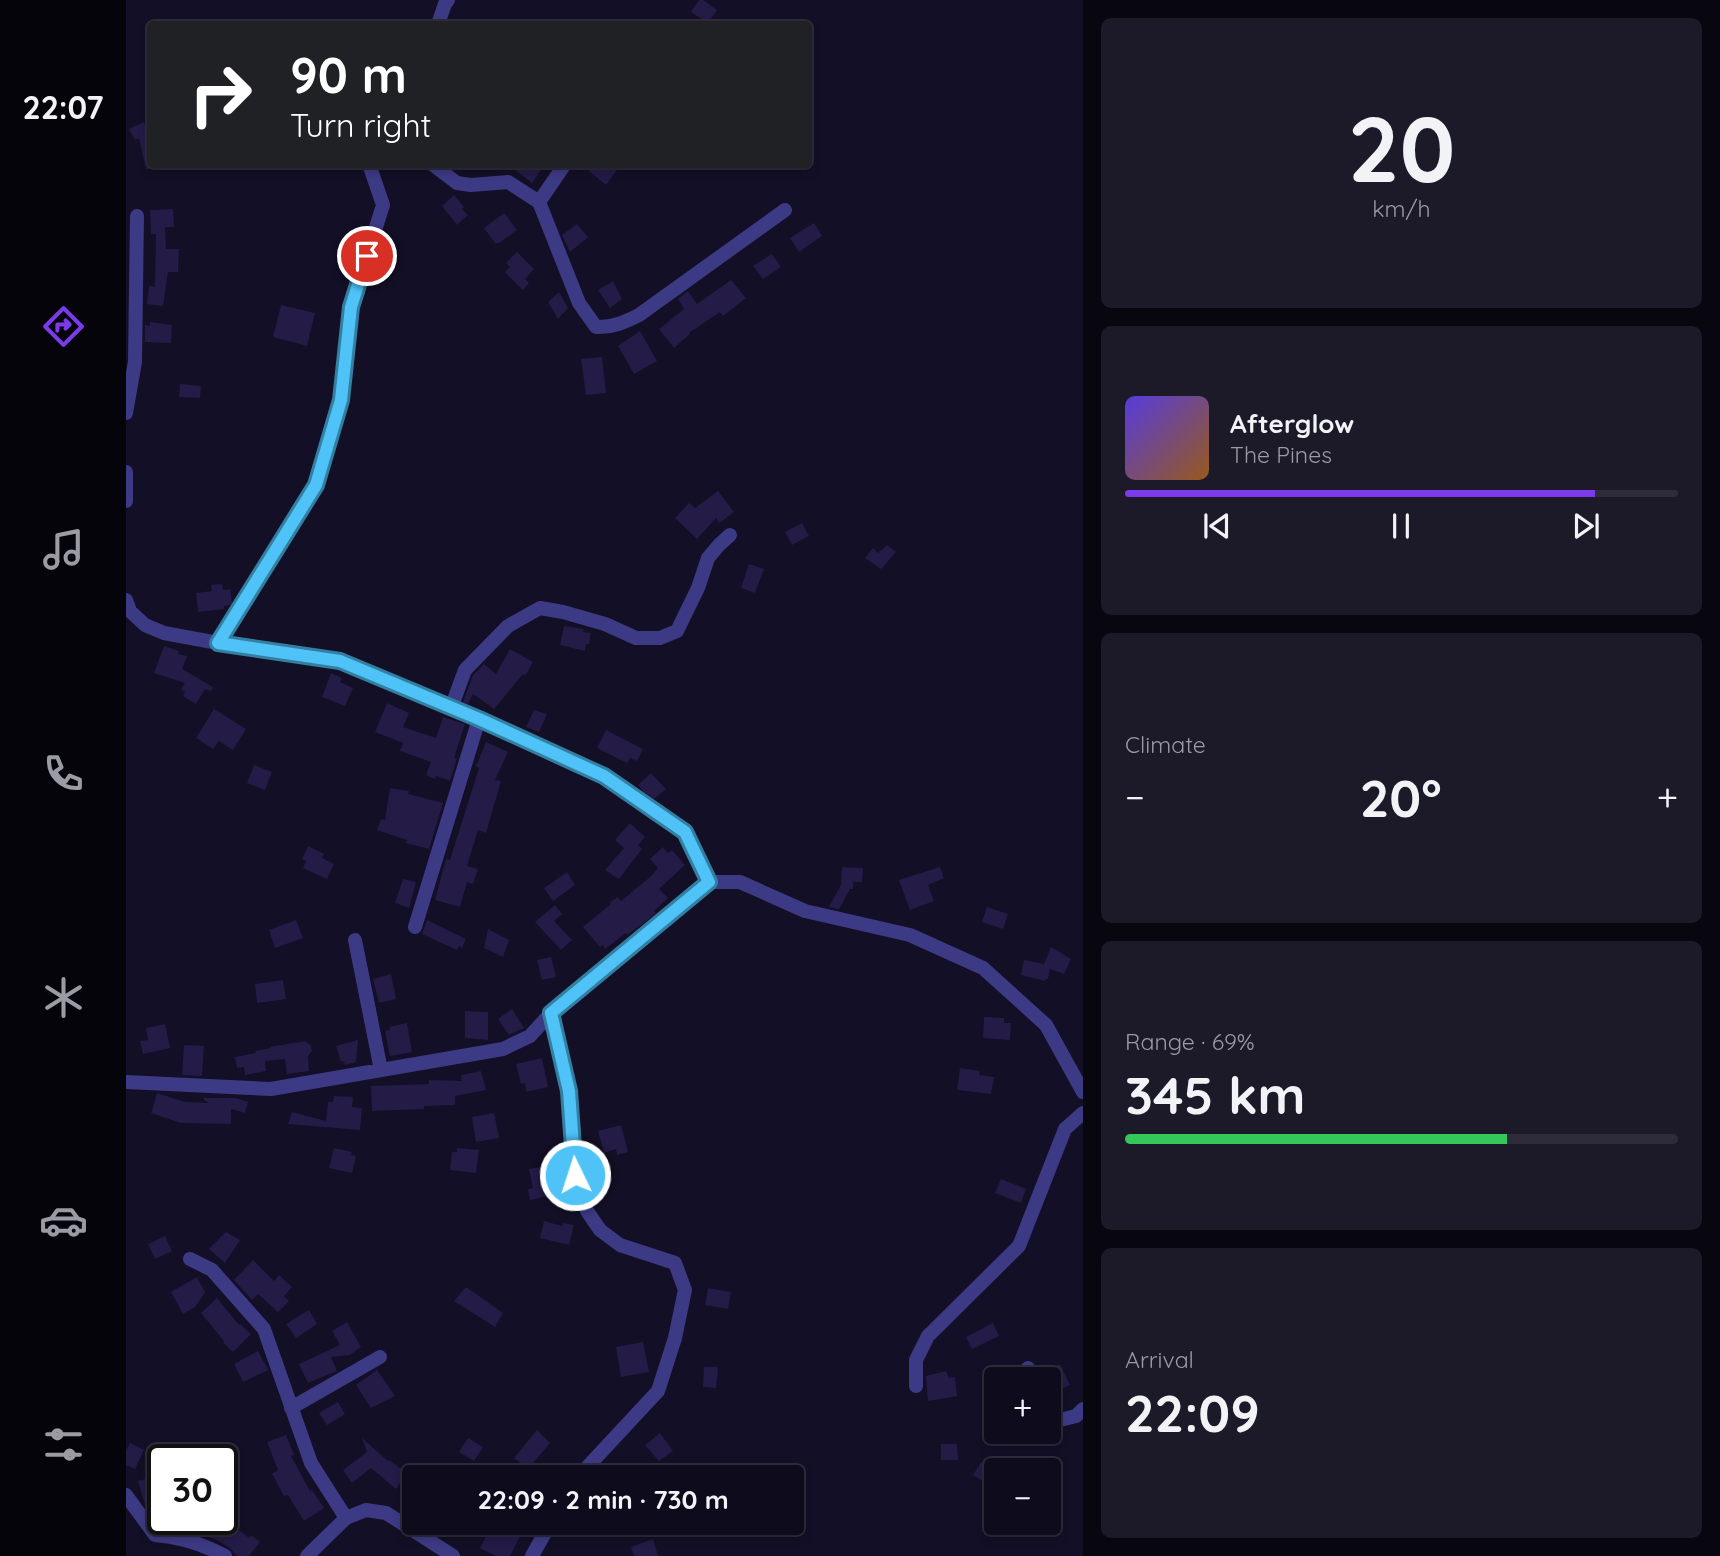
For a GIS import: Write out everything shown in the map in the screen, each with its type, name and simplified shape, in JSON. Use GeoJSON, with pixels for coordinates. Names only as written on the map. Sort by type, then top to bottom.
{"type":"FeatureCollection","features":[{"type":"Feature","properties":{"kind":"street"},"geometry":{"type":"LineString","coordinates":[[439,21],[448,0]]}},
{"type":"Feature","properties":{"kind":"street"},"geometry":{"type":"LineString","coordinates":[[218,643],[316,485],[341,400],[351,307],[383,205],[370,168]]}},
{"type":"Feature","properties":{"kind":"street"},"geometry":{"type":"LineString","coordinates":[[437,168],[457,183],[471,185],[508,182],[539,202],[579,303],[596,327],[622,323],[639,315],[785,210]]}},
{"type":"Feature","properties":{"kind":"street"},"geometry":{"type":"LineString","coordinates":[[539,202],[562,168]]}},
{"type":"Feature","properties":{"kind":"street"},"geometry":{"type":"LineString","coordinates":[[126,413],[135,362],[137,216]]}},
{"type":"Feature","properties":{"kind":"street"},"geometry":{"type":"LineString","coordinates":[[126,472],[126,500]]}},
{"type":"Feature","properties":{"kind":"street"},"geometry":{"type":"LineString","coordinates":[[451,708],[465,670],[508,626],[540,608],[605,624],[636,638],[660,638],[677,631],[698,587],[708,558],[730,535]]}},
{"type":"Feature","properties":{"kind":"street"},"geometry":{"type":"LineString","coordinates":[[126,600],[130,611],[145,625],[164,633],[340,661],[479,719],[604,776],[685,832],[709,882]]}},
{"type":"Feature","properties":{"kind":"street"},"geometry":{"type":"LineString","coordinates":[[415,927],[479,719]]}},
{"type":"Feature","properties":{"kind":"street"},"geometry":{"type":"LineString","coordinates":[[126,1082],[271,1089],[503,1049],[530,1036],[551,1013],[709,882],[740,882],[805,911],[910,935],[983,968],[1046,1025],[1083,1092]]}},
{"type":"Feature","properties":{"kind":"street"},"geometry":{"type":"LineString","coordinates":[[355,940],[381,1070]]}},
{"type":"Feature","properties":{"kind":"street"},"geometry":{"type":"LineString","coordinates":[[551,1013],[569,1091],[575,1175],[578,1191],[587,1211],[600,1230],[620,1245],[675,1264],[685,1290],[675,1338],[658,1391],[589,1465]]}},
{"type":"Feature","properties":{"kind":"street"},"geometry":{"type":"LineString","coordinates":[[916,1386],[916,1360],[928,1336],[1019,1246],[1065,1129],[1083,1113]]}},
{"type":"Feature","properties":{"kind":"street"},"geometry":{"type":"LineString","coordinates":[[190,1259],[212,1270],[264,1329],[311,1464],[346,1518]]}},
{"type":"Feature","properties":{"kind":"street"},"geometry":{"type":"LineString","coordinates":[[291,1408],[380,1357]]}},
{"type":"Feature","properties":{"kind":"street"},"geometry":{"type":"LineString","coordinates":[[1061,1420],[1076,1416],[1083,1409]]}},
{"type":"Feature","properties":{"kind":"street"},"geometry":{"type":"LineString","coordinates":[[126,1495],[155,1535],[204,1545],[225,1556]]}},
{"type":"Feature","properties":{"kind":"street"},"geometry":{"type":"LineString","coordinates":[[306,1556],[346,1518],[366,1510],[386,1514],[453,1556]]}},
{"type":"Feature","properties":{"kind":"street"},"geometry":{"type":"LineString","coordinates":[[532,1556],[544,1535]]}},
{"type":"Feature","properties":{"kind":"building"},"geometry":{"type":"Polygon","coordinates":[[[699,0],[717,10],[709,21],[691,12],[699,0]]]}},
{"type":"Feature","properties":{"kind":"building"},"geometry":{"type":"Polygon","coordinates":[[[144,122],[147,129],[147,168],[150,169],[146,169],[139,138],[135,140],[129,129],[144,122]]]}},
{"type":"Feature","properties":{"kind":"building"},"geometry":{"type":"Polygon","coordinates":[[[513,168],[542,168],[532,183],[513,168]]]}},
{"type":"Feature","properties":{"kind":"building"},"geometry":{"type":"Polygon","coordinates":[[[591,168],[618,168],[606,185],[589,171],[591,168]]]}},
{"type":"Feature","properties":{"kind":"building"},"geometry":{"type":"Polygon","coordinates":[[[454,195],[468,215],[457,225],[442,206],[454,195]]]}},
{"type":"Feature","properties":{"kind":"building"},"geometry":{"type":"Polygon","coordinates":[[[173,209],[174,227],[165,227],[166,249],[179,249],[178,272],[168,272],[163,306],[147,304],[149,286],[155,287],[156,234],[151,234],[150,210],[173,209]]]}},
{"type":"Feature","properties":{"kind":"building"},"geometry":{"type":"Polygon","coordinates":[[[504,213],[517,230],[495,243],[484,228],[504,213]]]}},
{"type":"Feature","properties":{"kind":"building"},"geometry":{"type":"Polygon","coordinates":[[[814,223],[822,236],[799,252],[790,238],[814,223]]]}},
{"type":"Feature","properties":{"kind":"building"},"geometry":{"type":"Polygon","coordinates":[[[577,224],[588,237],[570,252],[562,235],[577,224]]]}},
{"type":"Feature","properties":{"kind":"building"},"geometry":{"type":"Polygon","coordinates":[[[517,252],[534,269],[525,279],[529,283],[523,290],[505,272],[510,267],[506,263],[517,252]]]}},
{"type":"Feature","properties":{"kind":"building"},"geometry":{"type":"Polygon","coordinates":[[[772,254],[781,267],[763,279],[753,266],[772,254]]]}},
{"type":"Feature","properties":{"kind":"building"},"geometry":{"type":"Polygon","coordinates":[[[731,280],[746,298],[723,316],[720,312],[689,333],[674,348],[659,329],[684,309],[678,299],[688,291],[697,304],[731,280]]]}},
{"type":"Feature","properties":{"kind":"building"},"geometry":{"type":"Polygon","coordinates":[[[613,281],[622,299],[610,308],[598,290],[613,281]]]}},
{"type":"Feature","properties":{"kind":"building"},"geometry":{"type":"Polygon","coordinates":[[[559,292],[568,308],[558,319],[548,302],[559,292]]]}},
{"type":"Feature","properties":{"kind":"building"},"geometry":{"type":"Polygon","coordinates":[[[281,305],[315,313],[307,346],[273,337],[281,305]]]}},
{"type":"Feature","properties":{"kind":"building"},"geometry":{"type":"Polygon","coordinates":[[[150,322],[172,325],[171,343],[145,342],[145,325],[150,326],[150,322]]]}},
{"type":"Feature","properties":{"kind":"building"},"geometry":{"type":"Polygon","coordinates":[[[640,331],[657,361],[634,374],[618,346],[640,331]]]}},
{"type":"Feature","properties":{"kind":"building"},"geometry":{"type":"Polygon","coordinates":[[[602,357],[606,393],[586,395],[581,359],[602,357]]]}},
{"type":"Feature","properties":{"kind":"building"},"geometry":{"type":"Polygon","coordinates":[[[180,384],[201,386],[200,398],[179,397],[180,384]]]}},
{"type":"Feature","properties":{"kind":"building"},"geometry":{"type":"Polygon","coordinates":[[[718,491],[734,512],[719,523],[716,518],[697,539],[675,518],[689,503],[695,508],[718,491]]]}},
{"type":"Feature","properties":{"kind":"building"},"geometry":{"type":"Polygon","coordinates":[[[802,523],[809,536],[792,545],[785,532],[802,523]]]}},
{"type":"Feature","properties":{"kind":"building"},"geometry":{"type":"Polygon","coordinates":[[[887,545],[896,552],[881,569],[865,558],[873,548],[878,553],[887,545]]]}},
{"type":"Feature","properties":{"kind":"building"},"geometry":{"type":"Polygon","coordinates":[[[749,564],[764,569],[755,593],[741,588],[749,564]]]}},
{"type":"Feature","properties":{"kind":"building"},"geometry":{"type":"Polygon","coordinates":[[[222,584],[223,590],[230,589],[232,603],[224,606],[224,609],[198,612],[196,593],[212,591],[211,585],[222,584]]]}},
{"type":"Feature","properties":{"kind":"building"},"geometry":{"type":"Polygon","coordinates":[[[564,626],[584,629],[583,632],[591,633],[585,651],[560,645],[564,626]]]}},
{"type":"Feature","properties":{"kind":"building"},"geometry":{"type":"Polygon","coordinates":[[[164,646],[187,656],[182,669],[213,687],[211,691],[205,689],[196,704],[183,696],[185,692],[181,689],[185,683],[154,673],[164,646]]]}},
{"type":"Feature","properties":{"kind":"building"},"geometry":{"type":"Polygon","coordinates":[[[510,649],[533,662],[525,676],[523,674],[494,709],[473,694],[468,704],[463,702],[473,675],[484,664],[496,674],[510,649]]]}},
{"type":"Feature","properties":{"kind":"building"},"geometry":{"type":"Polygon","coordinates":[[[331,673],[342,678],[340,682],[353,688],[345,706],[322,697],[331,673]]]}},
{"type":"Feature","properties":{"kind":"building"},"geometry":{"type":"Polygon","coordinates":[[[387,703],[409,713],[403,727],[436,738],[443,717],[465,724],[450,781],[426,775],[431,762],[400,751],[403,743],[375,732],[387,703]]]}},
{"type":"Feature","properties":{"kind":"building"},"geometry":{"type":"Polygon","coordinates":[[[214,709],[246,729],[233,750],[219,741],[213,749],[196,738],[214,709]]]}},
{"type":"Feature","properties":{"kind":"building"},"geometry":{"type":"Polygon","coordinates":[[[534,710],[547,714],[539,732],[526,727],[534,710]]]}},
{"type":"Feature","properties":{"kind":"building"},"geometry":{"type":"Polygon","coordinates":[[[606,730],[643,749],[637,761],[630,758],[627,763],[597,748],[606,730]]]}},
{"type":"Feature","properties":{"kind":"building"},"geometry":{"type":"Polygon","coordinates":[[[486,742],[508,752],[495,780],[501,781],[486,833],[478,830],[467,866],[478,869],[473,884],[467,882],[460,907],[435,900],[446,859],[450,860],[479,768],[476,766],[486,742]]]}},
{"type":"Feature","properties":{"kind":"building"},"geometry":{"type":"Polygon","coordinates":[[[254,765],[272,772],[265,790],[247,783],[254,765]]]}},
{"type":"Feature","properties":{"kind":"building"},"geometry":{"type":"Polygon","coordinates":[[[651,773],[666,789],[654,799],[638,785],[651,773]]]}},
{"type":"Feature","properties":{"kind":"building"},"geometry":{"type":"Polygon","coordinates":[[[390,788],[409,791],[408,794],[443,803],[429,849],[406,843],[407,840],[377,830],[381,819],[385,820],[390,788]]]}},
{"type":"Feature","properties":{"kind":"building"},"geometry":{"type":"Polygon","coordinates":[[[630,823],[645,837],[638,845],[642,849],[619,879],[605,870],[624,848],[615,840],[630,823]]]}},
{"type":"Feature","properties":{"kind":"building"},"geometry":{"type":"Polygon","coordinates":[[[308,846],[324,854],[322,858],[334,864],[327,879],[303,868],[306,861],[302,859],[308,846]]]}},
{"type":"Feature","properties":{"kind":"building"},"geometry":{"type":"Polygon","coordinates":[[[663,847],[668,853],[672,850],[685,865],[659,889],[668,898],[654,911],[656,913],[627,935],[626,933],[605,949],[603,945],[600,947],[583,927],[611,904],[610,902],[618,897],[621,901],[650,877],[658,868],[650,859],[663,847]]]}},
{"type":"Feature","properties":{"kind":"building"},"geometry":{"type":"Polygon","coordinates":[[[842,867],[863,868],[862,882],[853,882],[853,889],[850,889],[839,909],[829,907],[841,885],[842,867]]]}},
{"type":"Feature","properties":{"kind":"building"},"geometry":{"type":"Polygon","coordinates":[[[940,867],[944,878],[928,885],[934,901],[910,910],[899,880],[940,867]]]}},
{"type":"Feature","properties":{"kind":"building"},"geometry":{"type":"Polygon","coordinates":[[[567,872],[575,885],[553,901],[544,888],[567,872]]]}},
{"type":"Feature","properties":{"kind":"building"},"geometry":{"type":"Polygon","coordinates":[[[403,879],[416,882],[409,908],[395,903],[403,879]]]}},
{"type":"Feature","properties":{"kind":"building"},"geometry":{"type":"Polygon","coordinates":[[[555,905],[562,914],[554,921],[572,940],[561,950],[535,922],[555,905]]]}},
{"type":"Feature","properties":{"kind":"building"},"geometry":{"type":"Polygon","coordinates":[[[987,907],[1008,914],[1003,929],[982,922],[987,907]]]}},
{"type":"Feature","properties":{"kind":"building"},"geometry":{"type":"Polygon","coordinates":[[[296,920],[303,938],[275,948],[269,930],[296,920]]]}},
{"type":"Feature","properties":{"kind":"building"},"geometry":{"type":"Polygon","coordinates":[[[427,920],[466,939],[462,948],[459,946],[457,950],[422,934],[427,920]]]}},
{"type":"Feature","properties":{"kind":"building"},"geometry":{"type":"Polygon","coordinates":[[[488,929],[509,940],[503,957],[484,948],[488,929]]]}},
{"type":"Feature","properties":{"kind":"building"},"geometry":{"type":"Polygon","coordinates":[[[1051,947],[1071,959],[1064,974],[1050,969],[1045,981],[1021,975],[1024,960],[1044,964],[1051,947]]]}},
{"type":"Feature","properties":{"kind":"building"},"geometry":{"type":"Polygon","coordinates":[[[551,957],[556,977],[542,980],[537,960],[551,957]]]}},
{"type":"Feature","properties":{"kind":"building"},"geometry":{"type":"Polygon","coordinates":[[[391,974],[396,999],[379,1003],[373,979],[391,974]]]}},
{"type":"Feature","properties":{"kind":"building"},"geometry":{"type":"Polygon","coordinates":[[[283,980],[286,999],[257,1003],[255,984],[283,980]]]}},
{"type":"Feature","properties":{"kind":"building"},"geometry":{"type":"Polygon","coordinates":[[[512,1009],[524,1028],[509,1035],[498,1019],[512,1009]]]}},
{"type":"Feature","properties":{"kind":"building"},"geometry":{"type":"Polygon","coordinates":[[[465,1011],[488,1012],[488,1040],[465,1038],[465,1011]]]}},
{"type":"Feature","properties":{"kind":"building"},"geometry":{"type":"Polygon","coordinates":[[[984,1017],[1004,1018],[1004,1023],[1011,1023],[1010,1040],[983,1038],[984,1017]]]}},
{"type":"Feature","properties":{"kind":"building"},"geometry":{"type":"Polygon","coordinates":[[[407,1023],[412,1052],[390,1056],[385,1031],[390,1030],[389,1027],[407,1023]]]}},
{"type":"Feature","properties":{"kind":"building"},"geometry":{"type":"Polygon","coordinates":[[[165,1024],[170,1048],[143,1054],[140,1041],[148,1040],[146,1028],[165,1024]]]}},
{"type":"Feature","properties":{"kind":"building"},"geometry":{"type":"Polygon","coordinates":[[[358,1040],[356,1062],[345,1065],[344,1061],[341,1062],[336,1046],[358,1040]]]}},
{"type":"Feature","properties":{"kind":"building"},"geometry":{"type":"Polygon","coordinates":[[[305,1041],[312,1051],[308,1056],[309,1071],[287,1074],[285,1059],[265,1061],[266,1071],[245,1075],[244,1067],[237,1068],[235,1057],[305,1041]]]}},
{"type":"Feature","properties":{"kind":"building"},"geometry":{"type":"Polygon","coordinates":[[[184,1045],[204,1046],[202,1076],[182,1075],[184,1045]]]}},
{"type":"Feature","properties":{"kind":"building"},"geometry":{"type":"Polygon","coordinates":[[[542,1058],[548,1087],[526,1092],[516,1064],[542,1058]]]}},
{"type":"Feature","properties":{"kind":"building"},"geometry":{"type":"Polygon","coordinates":[[[960,1068],[980,1071],[979,1075],[994,1077],[991,1094],[957,1090],[960,1068]]]}},
{"type":"Feature","properties":{"kind":"building"},"geometry":{"type":"Polygon","coordinates":[[[481,1071],[486,1090],[455,1096],[455,1105],[372,1111],[371,1086],[429,1084],[429,1080],[462,1081],[461,1075],[481,1071]]]}},
{"type":"Feature","properties":{"kind":"building"},"geometry":{"type":"Polygon","coordinates":[[[157,1093],[185,1102],[209,1103],[204,1098],[236,1098],[248,1102],[245,1113],[231,1109],[231,1124],[181,1123],[151,1113],[157,1093]]]}},
{"type":"Feature","properties":{"kind":"building"},"geometry":{"type":"Polygon","coordinates":[[[334,1096],[353,1097],[352,1107],[362,1108],[360,1130],[288,1124],[292,1112],[326,1121],[328,1102],[333,1102],[334,1096]]]}},
{"type":"Feature","properties":{"kind":"building"},"geometry":{"type":"Polygon","coordinates":[[[494,1113],[499,1138],[476,1142],[472,1117],[494,1113]]]}},
{"type":"Feature","properties":{"kind":"building"},"geometry":{"type":"Polygon","coordinates":[[[621,1125],[628,1152],[617,1155],[616,1149],[604,1153],[598,1131],[621,1125]]]}},
{"type":"Feature","properties":{"kind":"building"},"geometry":{"type":"Polygon","coordinates":[[[334,1148],[352,1152],[351,1155],[356,1156],[352,1173],[329,1168],[334,1148]]]}},
{"type":"Feature","properties":{"kind":"building"},"geometry":{"type":"Polygon","coordinates":[[[457,1148],[479,1150],[476,1173],[450,1170],[452,1152],[457,1152],[457,1148]]]}},
{"type":"Feature","properties":{"kind":"building"},"geometry":{"type":"Polygon","coordinates":[[[552,1165],[559,1194],[530,1200],[528,1189],[533,1188],[529,1169],[552,1165]]]}},
{"type":"Feature","properties":{"kind":"building"},"geometry":{"type":"Polygon","coordinates":[[[1001,1179],[1026,1189],[1021,1203],[995,1193],[1001,1179]]]}},
{"type":"Feature","properties":{"kind":"building"},"geometry":{"type":"Polygon","coordinates":[[[544,1221],[562,1226],[563,1223],[574,1225],[569,1245],[540,1238],[544,1221]]]}},
{"type":"Feature","properties":{"kind":"building"},"geometry":{"type":"Polygon","coordinates":[[[226,1232],[240,1240],[225,1263],[209,1249],[226,1232]]]}},
{"type":"Feature","properties":{"kind":"building"},"geometry":{"type":"Polygon","coordinates":[[[165,1236],[172,1251],[155,1259],[148,1244],[165,1236]]]}},
{"type":"Feature","properties":{"kind":"building"},"geometry":{"type":"Polygon","coordinates":[[[253,1260],[274,1281],[279,1275],[292,1287],[284,1296],[289,1301],[278,1312],[258,1294],[252,1300],[234,1280],[253,1260]]]}},
{"type":"Feature","properties":{"kind":"building"},"geometry":{"type":"Polygon","coordinates":[[[197,1277],[205,1292],[195,1307],[183,1314],[171,1292],[197,1277]]]}},
{"type":"Feature","properties":{"kind":"building"},"geometry":{"type":"Polygon","coordinates":[[[466,1287],[503,1313],[495,1327],[454,1301],[466,1287]]]}},
{"type":"Feature","properties":{"kind":"building"},"geometry":{"type":"Polygon","coordinates":[[[708,1288],[731,1292],[728,1309],[705,1305],[708,1288]]]}},
{"type":"Feature","properties":{"kind":"building"},"geometry":{"type":"Polygon","coordinates":[[[217,1298],[239,1325],[251,1334],[233,1352],[201,1313],[217,1298]]]}},
{"type":"Feature","properties":{"kind":"building"},"geometry":{"type":"Polygon","coordinates":[[[309,1310],[317,1324],[296,1338],[286,1324],[309,1310]]]}},
{"type":"Feature","properties":{"kind":"building"},"geometry":{"type":"Polygon","coordinates":[[[347,1322],[361,1347],[350,1355],[331,1357],[337,1371],[308,1383],[299,1364],[340,1345],[332,1331],[347,1322]]]}},
{"type":"Feature","properties":{"kind":"building"},"geometry":{"type":"Polygon","coordinates":[[[993,1323],[999,1336],[972,1349],[966,1337],[993,1323]]]}},
{"type":"Feature","properties":{"kind":"building"},"geometry":{"type":"Polygon","coordinates":[[[643,1342],[649,1372],[621,1377],[616,1347],[643,1342]]]}},
{"type":"Feature","properties":{"kind":"building"},"geometry":{"type":"Polygon","coordinates":[[[258,1351],[268,1370],[243,1382],[234,1364],[258,1351]]]}},
{"type":"Feature","properties":{"kind":"building"},"geometry":{"type":"Polygon","coordinates":[[[1060,1364],[1070,1385],[1061,1389],[1061,1367],[1054,1367],[1060,1364]]]}},
{"type":"Feature","properties":{"kind":"building"},"geometry":{"type":"Polygon","coordinates":[[[704,1367],[717,1367],[716,1388],[703,1387],[704,1367]]]}},
{"type":"Feature","properties":{"kind":"building"},"geometry":{"type":"Polygon","coordinates":[[[377,1370],[395,1396],[371,1408],[356,1385],[377,1370]]]}},
{"type":"Feature","properties":{"kind":"building"},"geometry":{"type":"Polygon","coordinates":[[[946,1371],[949,1378],[955,1377],[957,1396],[928,1401],[926,1376],[946,1371]]]}},
{"type":"Feature","properties":{"kind":"building"},"geometry":{"type":"Polygon","coordinates":[[[338,1402],[345,1414],[327,1425],[319,1413],[338,1402]]]}},
{"type":"Feature","properties":{"kind":"building"},"geometry":{"type":"Polygon","coordinates":[[[537,1430],[550,1443],[531,1465],[523,1465],[514,1458],[537,1430]]]}},
{"type":"Feature","properties":{"kind":"building"},"geometry":{"type":"Polygon","coordinates":[[[660,1433],[673,1451],[659,1461],[645,1445],[660,1433]]]}},
{"type":"Feature","properties":{"kind":"building"},"geometry":{"type":"Polygon","coordinates":[[[286,1435],[294,1455],[291,1456],[310,1491],[312,1490],[324,1508],[304,1521],[288,1495],[284,1496],[272,1474],[278,1470],[267,1442],[286,1435]]]}},
{"type":"Feature","properties":{"kind":"building"},"geometry":{"type":"Polygon","coordinates":[[[362,1438],[402,1469],[402,1480],[396,1489],[371,1468],[352,1483],[343,1470],[367,1452],[362,1438]]]}},
{"type":"Feature","properties":{"kind":"building"},"geometry":{"type":"Polygon","coordinates":[[[468,1438],[483,1447],[474,1461],[459,1452],[468,1438]]]}},
{"type":"Feature","properties":{"kind":"building"},"geometry":{"type":"Polygon","coordinates":[[[130,1443],[144,1450],[135,1469],[126,1465],[126,1451],[130,1443]]]}},
{"type":"Feature","properties":{"kind":"building"},"geometry":{"type":"Polygon","coordinates":[[[941,1444],[957,1444],[958,1460],[941,1460],[941,1444]]]}},
{"type":"Feature","properties":{"kind":"building"},"geometry":{"type":"Polygon","coordinates":[[[981,1462],[984,1464],[984,1482],[973,1475],[981,1462]]]}},
{"type":"Feature","properties":{"kind":"building"},"geometry":{"type":"Polygon","coordinates":[[[147,1478],[147,1508],[145,1505],[138,1481],[147,1478]]]}},
{"type":"Feature","properties":{"kind":"building"},"geometry":{"type":"Polygon","coordinates":[[[238,1529],[260,1542],[249,1556],[237,1556],[215,1539],[202,1535],[238,1535],[238,1529]]]}},
{"type":"Feature","properties":{"kind":"building"},"geometry":{"type":"Polygon","coordinates":[[[487,1535],[520,1535],[510,1556],[496,1556],[480,1548],[487,1535]]]}},
{"type":"Feature","properties":{"kind":"building"},"geometry":{"type":"Polygon","coordinates":[[[653,1539],[658,1556],[634,1556],[631,1547],[653,1539]]]}},
{"type":"Feature","properties":{"kind":"route"},"geometry":{"type":"LineString","coordinates":[[367,256],[351,307],[341,400],[316,485],[218,643],[340,661],[479,719],[604,776],[685,832],[709,882],[551,1013],[569,1091],[575,1175]]}}]}
